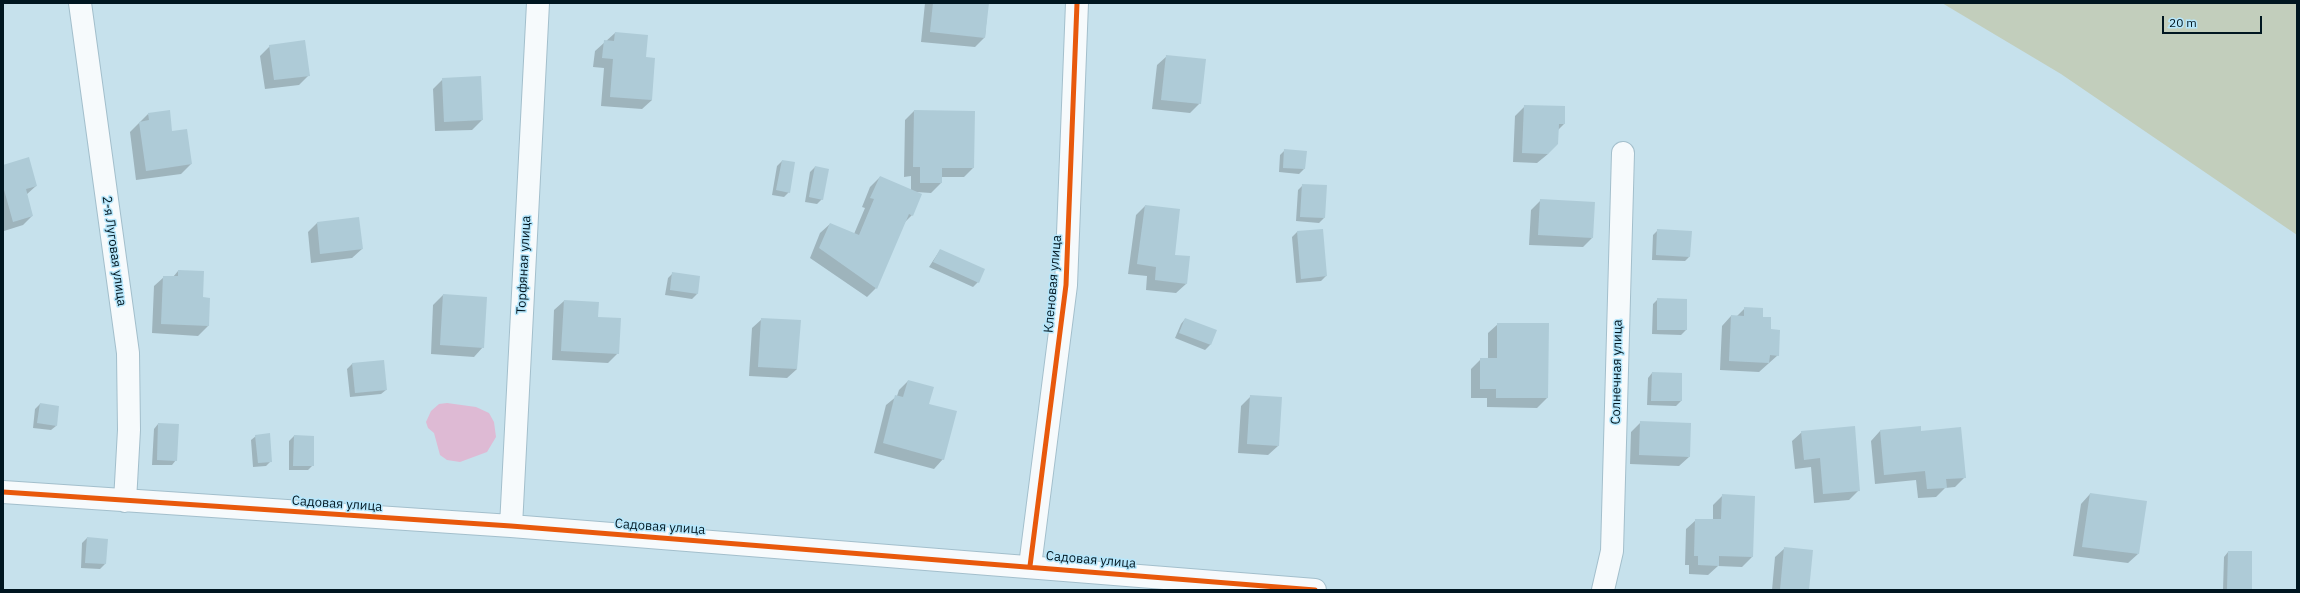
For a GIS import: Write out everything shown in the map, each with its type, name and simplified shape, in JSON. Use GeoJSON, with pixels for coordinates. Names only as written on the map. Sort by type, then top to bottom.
{"type":"FeatureCollection","features":[{"type":"Feature","properties":{"kind":"street","name":"2-я Луговая улица"},"geometry":{"type":"LineString","coordinates":[[80,3],[128,353],[129,430],[125,501]]}},
{"type":"Feature","properties":{"kind":"street","name":"Торфяная улица"},"geometry":{"type":"LineString","coordinates":[[511,526],[538,3]]}},
{"type":"Feature","properties":{"kind":"street","name":"Кленовая улица"},"geometry":{"type":"LineString","coordinates":[[1030,566],[1066,285],[1077,3]]}},
{"type":"Feature","properties":{"kind":"street","name":"Солнечная улица"},"geometry":{"type":"LineString","coordinates":[[1603,590],[1612,552],[1623,153]]}},
{"type":"Feature","properties":{"kind":"street","name":"Садовая улица"},"geometry":{"type":"LineString","coordinates":[[3,492],[511,526],[1030,566],[1315,590]]}},
{"type":"Feature","properties":{"kind":"green space"},"geometry":{"type":"Polygon","coordinates":[[[1942,3],[2297,3],[2297,235],[2061,74],[1942,3]]]}},
{"type":"Feature","properties":{"kind":"shaded area"},"geometry":{"type":"Polygon","coordinates":[[[447,403],[476,407],[489,413],[494,422],[496,437],[487,452],[460,462],[447,460],[440,455],[434,433],[428,428],[426,422],[431,411],[439,404],[447,403]]]}},
{"type":"Feature","properties":{"kind":"building"},"geometry":{"type":"Polygon","coordinates":[[[933,3],[989,3],[985,38],[930,32],[933,3]]]}},
{"type":"Feature","properties":{"kind":"building"},"geometry":{"type":"Polygon","coordinates":[[[615,32],[648,35],[646,57],[655,58],[652,100],[610,97],[613,59],[602,58],[604,40],[614,41],[615,32]]]}},
{"type":"Feature","properties":{"kind":"building"},"geometry":{"type":"Polygon","coordinates":[[[305,40],[310,76],[274,80],[269,45],[305,40]]]}},
{"type":"Feature","properties":{"kind":"building"},"geometry":{"type":"Polygon","coordinates":[[[1166,55],[1206,59],[1201,104],[1161,100],[1166,55]]]}},
{"type":"Feature","properties":{"kind":"building"},"geometry":{"type":"Polygon","coordinates":[[[481,76],[483,120],[444,122],[442,78],[481,76]]]}},
{"type":"Feature","properties":{"kind":"building"},"geometry":{"type":"Polygon","coordinates":[[[1524,105],[1565,106],[1565,124],[1559,124],[1558,144],[1548,154],[1522,153],[1524,105]]]}},
{"type":"Feature","properties":{"kind":"building"},"geometry":{"type":"Polygon","coordinates":[[[170,110],[172,131],[187,129],[192,164],[146,171],[139,122],[149,120],[148,113],[170,110]]]}},
{"type":"Feature","properties":{"kind":"building"},"geometry":{"type":"Polygon","coordinates":[[[914,110],[975,111],[974,168],[942,168],[942,183],[920,183],[920,167],[913,167],[914,110]]]}},
{"type":"Feature","properties":{"kind":"building"},"geometry":{"type":"Polygon","coordinates":[[[1284,149],[1307,151],[1305,169],[1283,168],[1284,149]]]}},
{"type":"Feature","properties":{"kind":"building"},"geometry":{"type":"Polygon","coordinates":[[[29,157],[37,186],[26,189],[33,216],[13,222],[3,186],[3,165],[29,157]]]}},
{"type":"Feature","properties":{"kind":"building"},"geometry":{"type":"Polygon","coordinates":[[[782,160],[795,162],[790,193],[776,190],[782,160]]]}},
{"type":"Feature","properties":{"kind":"building"},"geometry":{"type":"Polygon","coordinates":[[[815,166],[829,169],[823,200],[809,197],[815,166]]]}},
{"type":"Feature","properties":{"kind":"building"},"geometry":{"type":"Polygon","coordinates":[[[880,176],[922,194],[913,216],[909,214],[877,289],[819,248],[830,223],[859,235],[874,199],[870,198],[880,176]]]}},
{"type":"Feature","properties":{"kind":"building"},"geometry":{"type":"Polygon","coordinates":[[[1302,184],[1327,185],[1325,218],[1300,217],[1302,184]]]}},
{"type":"Feature","properties":{"kind":"building"},"geometry":{"type":"Polygon","coordinates":[[[1540,199],[1595,202],[1593,238],[1538,235],[1540,199]]]}},
{"type":"Feature","properties":{"kind":"building"},"geometry":{"type":"Polygon","coordinates":[[[1145,205],[1180,209],[1175,255],[1190,256],[1187,284],[1155,280],[1156,267],[1137,264],[1145,205]]]}},
{"type":"Feature","properties":{"kind":"building"},"geometry":{"type":"Polygon","coordinates":[[[359,217],[363,249],[320,254],[317,222],[359,217]]]}},
{"type":"Feature","properties":{"kind":"building"},"geometry":{"type":"Polygon","coordinates":[[[1323,229],[1327,276],[1301,279],[1297,231],[1323,229]]]}},
{"type":"Feature","properties":{"kind":"building"},"geometry":{"type":"Polygon","coordinates":[[[1657,229],[1692,231],[1690,257],[1656,255],[1657,229]]]}},
{"type":"Feature","properties":{"kind":"building"},"geometry":{"type":"Polygon","coordinates":[[[940,249],[985,269],[979,283],[933,262],[940,249]]]}},
{"type":"Feature","properties":{"kind":"building"},"geometry":{"type":"Polygon","coordinates":[[[178,270],[204,271],[203,297],[210,298],[209,326],[161,324],[163,276],[178,276],[178,270]]]}},
{"type":"Feature","properties":{"kind":"building"},"geometry":{"type":"Polygon","coordinates":[[[672,272],[700,276],[698,294],[670,290],[672,272]]]}},
{"type":"Feature","properties":{"kind":"building"},"geometry":{"type":"Polygon","coordinates":[[[443,294],[487,297],[484,348],[440,345],[443,294]]]}},
{"type":"Feature","properties":{"kind":"building"},"geometry":{"type":"Polygon","coordinates":[[[1657,298],[1687,299],[1687,330],[1657,330],[1657,298]]]}},
{"type":"Feature","properties":{"kind":"building"},"geometry":{"type":"Polygon","coordinates":[[[564,300],[599,302],[598,317],[621,318],[619,354],[561,351],[564,300]]]}},
{"type":"Feature","properties":{"kind":"building"},"geometry":{"type":"Polygon","coordinates":[[[1744,307],[1763,308],[1763,317],[1771,317],[1771,329],[1780,330],[1779,356],[1770,355],[1769,363],[1729,361],[1731,315],[1744,316],[1744,307]]]}},
{"type":"Feature","properties":{"kind":"building"},"geometry":{"type":"Polygon","coordinates":[[[761,318],[801,320],[797,369],[758,367],[761,318]]]}},
{"type":"Feature","properties":{"kind":"building"},"geometry":{"type":"Polygon","coordinates":[[[1185,318],[1217,330],[1211,345],[1179,333],[1185,318]]]}},
{"type":"Feature","properties":{"kind":"building"},"geometry":{"type":"Polygon","coordinates":[[[1497,323],[1549,323],[1548,398],[1496,398],[1496,389],[1480,389],[1480,358],[1497,358],[1497,323]]]}},
{"type":"Feature","properties":{"kind":"building"},"geometry":{"type":"Polygon","coordinates":[[[384,360],[387,390],[355,393],[352,363],[384,360]]]}},
{"type":"Feature","properties":{"kind":"building"},"geometry":{"type":"Polygon","coordinates":[[[1652,372],[1682,373],[1682,401],[1651,401],[1652,372]]]}},
{"type":"Feature","properties":{"kind":"building"},"geometry":{"type":"Polygon","coordinates":[[[908,380],[934,387],[929,404],[957,411],[944,460],[883,443],[895,395],[903,397],[908,380]]]}},
{"type":"Feature","properties":{"kind":"building"},"geometry":{"type":"Polygon","coordinates":[[[1250,395],[1282,397],[1279,446],[1247,444],[1250,395]]]}},
{"type":"Feature","properties":{"kind":"building"},"geometry":{"type":"Polygon","coordinates":[[[40,403],[59,406],[57,426],[37,423],[40,403]]]}},
{"type":"Feature","properties":{"kind":"building"},"geometry":{"type":"Polygon","coordinates":[[[1640,421],[1691,423],[1690,457],[1639,455],[1640,421]]]}},
{"type":"Feature","properties":{"kind":"building"},"geometry":{"type":"Polygon","coordinates":[[[158,423],[179,424],[177,461],[157,460],[158,423]]]}},
{"type":"Feature","properties":{"kind":"building"},"geometry":{"type":"Polygon","coordinates":[[[1855,426],[1860,491],[1823,494],[1820,458],[1804,460],[1801,431],[1855,426]]]}},
{"type":"Feature","properties":{"kind":"building"},"geometry":{"type":"Polygon","coordinates":[[[1921,426],[1921,431],[1961,427],[1966,478],[1946,479],[1947,488],[1927,489],[1925,471],[1884,475],[1880,430],[1921,426]]]}},
{"type":"Feature","properties":{"kind":"building"},"geometry":{"type":"Polygon","coordinates":[[[270,433],[272,462],[258,463],[255,435],[270,433]]]}},
{"type":"Feature","properties":{"kind":"building"},"geometry":{"type":"Polygon","coordinates":[[[294,435],[314,436],[314,466],[293,466],[294,435]]]}},
{"type":"Feature","properties":{"kind":"building"},"geometry":{"type":"Polygon","coordinates":[[[2090,493],[2147,501],[2139,554],[2082,547],[2090,493]]]}},
{"type":"Feature","properties":{"kind":"building"},"geometry":{"type":"Polygon","coordinates":[[[1722,494],[1755,496],[1753,557],[1719,556],[1719,566],[1698,565],[1698,556],[1694,556],[1695,519],[1721,519],[1722,494]]]}},
{"type":"Feature","properties":{"kind":"building"},"geometry":{"type":"Polygon","coordinates":[[[87,537],[108,539],[106,564],[85,563],[87,537]]]}},
{"type":"Feature","properties":{"kind":"building"},"geometry":{"type":"Polygon","coordinates":[[[1784,547],[1813,550],[1809,590],[1780,590],[1784,547]]]}},
{"type":"Feature","properties":{"kind":"building"},"geometry":{"type":"Polygon","coordinates":[[[2228,551],[2252,551],[2252,590],[2227,590],[2228,551]]]}},
{"type":"Feature","properties":{"kind":"cycle path"},"geometry":{"type":"LineString","coordinates":[[1030,566],[1066,285],[1077,3]]}},
{"type":"Feature","properties":{"kind":"cycle path"},"geometry":{"type":"LineString","coordinates":[[3,492],[511,526],[1315,590]]}}]}
